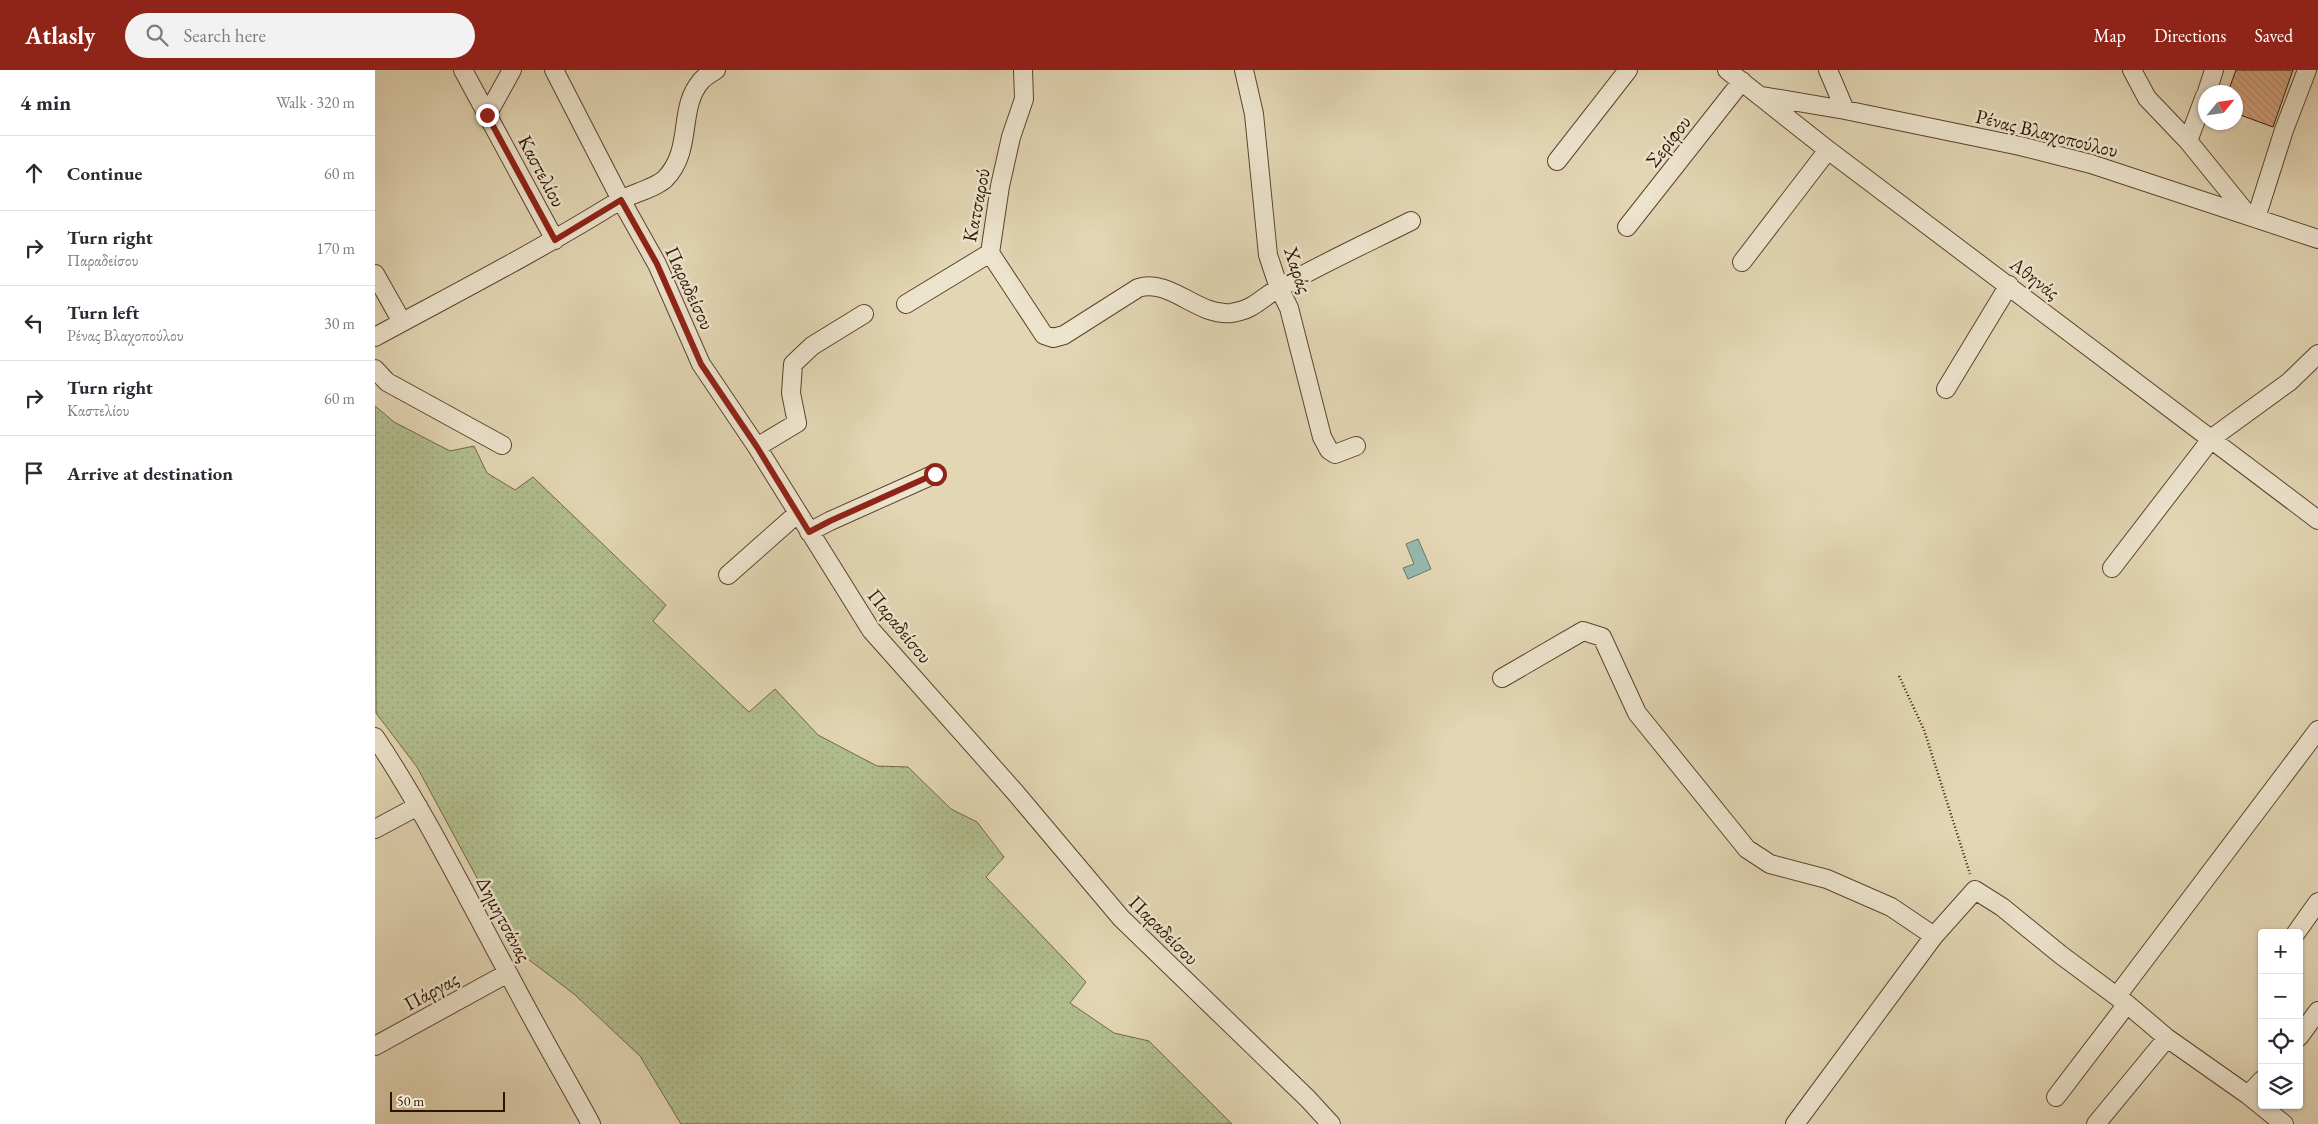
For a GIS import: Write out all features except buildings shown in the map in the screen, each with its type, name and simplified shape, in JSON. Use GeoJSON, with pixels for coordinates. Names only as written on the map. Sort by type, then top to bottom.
{"type":"FeatureCollection","features":[{"type":"Feature","properties":{"kind":"street","name":"Καστελίου"},"geometry":{"type":"LineString","coordinates":[[463,70],[555,240]]}},
{"type":"Feature","properties":{"kind":"street"},"geometry":{"type":"LineString","coordinates":[[487,115],[513,70]]}},
{"type":"Feature","properties":{"kind":"street","name":"Παραδείσου"},"geometry":{"type":"LineString","coordinates":[[554,70],[621,200],[657,264],[701,364],[757,447],[871,630],[995,769],[1121,918],[1308,1099],[1331,1124]]}},
{"type":"Feature","properties":{"kind":"street"},"geometry":{"type":"LineString","coordinates":[[375,337],[555,240],[621,200],[663,180],[677,163],[684,144],[691,97],[701,80],[716,70]]}},
{"type":"Feature","properties":{"kind":"street","name":"Κατσαρού"},"geometry":{"type":"LineString","coordinates":[[906,304],[990,253],[1002,178],[1011,137],[1024,99],[1023,70]]}},
{"type":"Feature","properties":{"kind":"street","name":"Χαράς"},"geometry":{"type":"LineString","coordinates":[[1244,70],[1254,114],[1268,255],[1279,288],[1289,308],[1322,437],[1329,450],[1335,454],[1356,446]]}},
{"type":"Feature","properties":{"kind":"street"},"geometry":{"type":"LineString","coordinates":[[1557,161],[1628,70]]}},
{"type":"Feature","properties":{"kind":"street","name":"Αθηνάς"},"geometry":{"type":"LineString","coordinates":[[1727,70],[1829,150],[2318,520]]}},
{"type":"Feature","properties":{"kind":"street"},"geometry":{"type":"LineString","coordinates":[[1828,70],[1845,110]]}},
{"type":"Feature","properties":{"kind":"street"},"geometry":{"type":"LineString","coordinates":[[2132,70],[2147,98],[2188,141],[2252,216],[2307,70]]}},
{"type":"Feature","properties":{"kind":"street"},"geometry":{"type":"LineString","coordinates":[[2209,85],[2214,70]]}},
{"type":"Feature","properties":{"kind":"street","name":"Σερίφου"},"geometry":{"type":"LineString","coordinates":[[1627,227],[1742,81]]}},
{"type":"Feature","properties":{"kind":"street","name":"Ρένας Βλαχοπούλου"},"geometry":{"type":"LineString","coordinates":[[1759,95],[1845,110],[2020,146],[2091,164],[2318,239]]}},
{"type":"Feature","properties":{"kind":"street"},"geometry":{"type":"LineString","coordinates":[[2188,141],[2198,115]]}},
{"type":"Feature","properties":{"kind":"street"},"geometry":{"type":"LineString","coordinates":[[1742,262],[1829,150]]}},
{"type":"Feature","properties":{"kind":"street"},"geometry":{"type":"LineString","coordinates":[[990,253],[1044,335],[1053,338],[1064,335],[1138,288],[1149,285],[1160,287],[1205,309],[1228,313],[1247,310],[1279,288],[1411,221]]}},
{"type":"Feature","properties":{"kind":"street"},"geometry":{"type":"LineString","coordinates":[[375,274],[402,322]]}},
{"type":"Feature","properties":{"kind":"street"},"geometry":{"type":"LineString","coordinates":[[1946,388],[2009,285]]}},
{"type":"Feature","properties":{"kind":"street"},"geometry":{"type":"LineString","coordinates":[[757,447],[797,423],[791,393],[793,364],[812,346],[864,314]]}},
{"type":"Feature","properties":{"kind":"street"},"geometry":{"type":"LineString","coordinates":[[2112,568],[2212,438],[2289,382],[2318,354]]}},
{"type":"Feature","properties":{"kind":"street"},"geometry":{"type":"LineString","coordinates":[[375,369],[387,382],[502,445]]}},
{"type":"Feature","properties":{"kind":"street"},"geometry":{"type":"LineString","coordinates":[[809,532],[935,474]]}},
{"type":"Feature","properties":{"kind":"street"},"geometry":{"type":"LineString","coordinates":[[728,575],[797,513]]}},
{"type":"Feature","properties":{"kind":"street"},"geometry":{"type":"LineString","coordinates":[[1502,678],[1583,631],[1602,637],[1637,713],[1747,849],[1769,864],[1827,879],[1891,907],[1935,936]]}},
{"type":"Feature","properties":{"kind":"street"},"geometry":{"type":"LineString","coordinates":[[2056,1097],[2122,1000],[2318,730]]}},
{"type":"Feature","properties":{"kind":"street","name":"Δημητσάνας"},"geometry":{"type":"LineString","coordinates":[[375,737],[408,786],[441,844],[508,973],[591,1124]]}},
{"type":"Feature","properties":{"kind":"street"},"geometry":{"type":"LineString","coordinates":[[375,829],[418,806]]}},
{"type":"Feature","properties":{"kind":"street"},"geometry":{"type":"LineString","coordinates":[[1795,1124],[1935,936],[1975,890],[2001,907],[2122,1000],[2167,1038],[2284,1124]]}},
{"type":"Feature","properties":{"kind":"street"},"geometry":{"type":"LineString","coordinates":[[2299,929],[2318,902]]}},
{"type":"Feature","properties":{"kind":"street","name":"Πάργας"},"geometry":{"type":"LineString","coordinates":[[375,1046],[508,973]]}},
{"type":"Feature","properties":{"kind":"street"},"geometry":{"type":"LineString","coordinates":[[2303,1032],[2318,1011]]}},
{"type":"Feature","properties":{"kind":"street"},"geometry":{"type":"LineString","coordinates":[[2096,1124],[2167,1038]]}},
{"type":"Feature","properties":{"kind":"street"},"geometry":{"type":"LineString","coordinates":[[2248,1096],[2258,1085]]}},
{"type":"Feature","properties":{"kind":"path"},"geometry":{"type":"LineString","coordinates":[[1899,676],[1924,730],[1975,890]]}},
{"type":"Feature","properties":{"kind":"green space"},"geometry":{"type":"Polygon","coordinates":[[[375,406],[394,422],[450,451],[474,446],[487,473],[515,490],[533,477],[666,605],[653,621],[749,712],[775,689],[818,735],[877,766],[908,767],[951,809],[977,822],[1004,857],[986,877],[1086,982],[1070,1003],[1114,1033],[1149,1041],[1232,1124],[681,1124],[640,1056],[574,994],[516,950],[417,767],[376,713],[375,406]]]}},
{"type":"Feature","properties":{"kind":"water"},"geometry":{"type":"Polygon","coordinates":[[[1418,539],[1431,569],[1408,579],[1403,568],[1414,564],[1406,544],[1418,539]]]}},
{"type":"Feature","properties":{"kind":"route"},"geometry":{"type":"LineString","coordinates":[[487,115],[555,240],[621,200],[657,264],[701,364],[757,447],[809,532],[935,474]]}}]}
